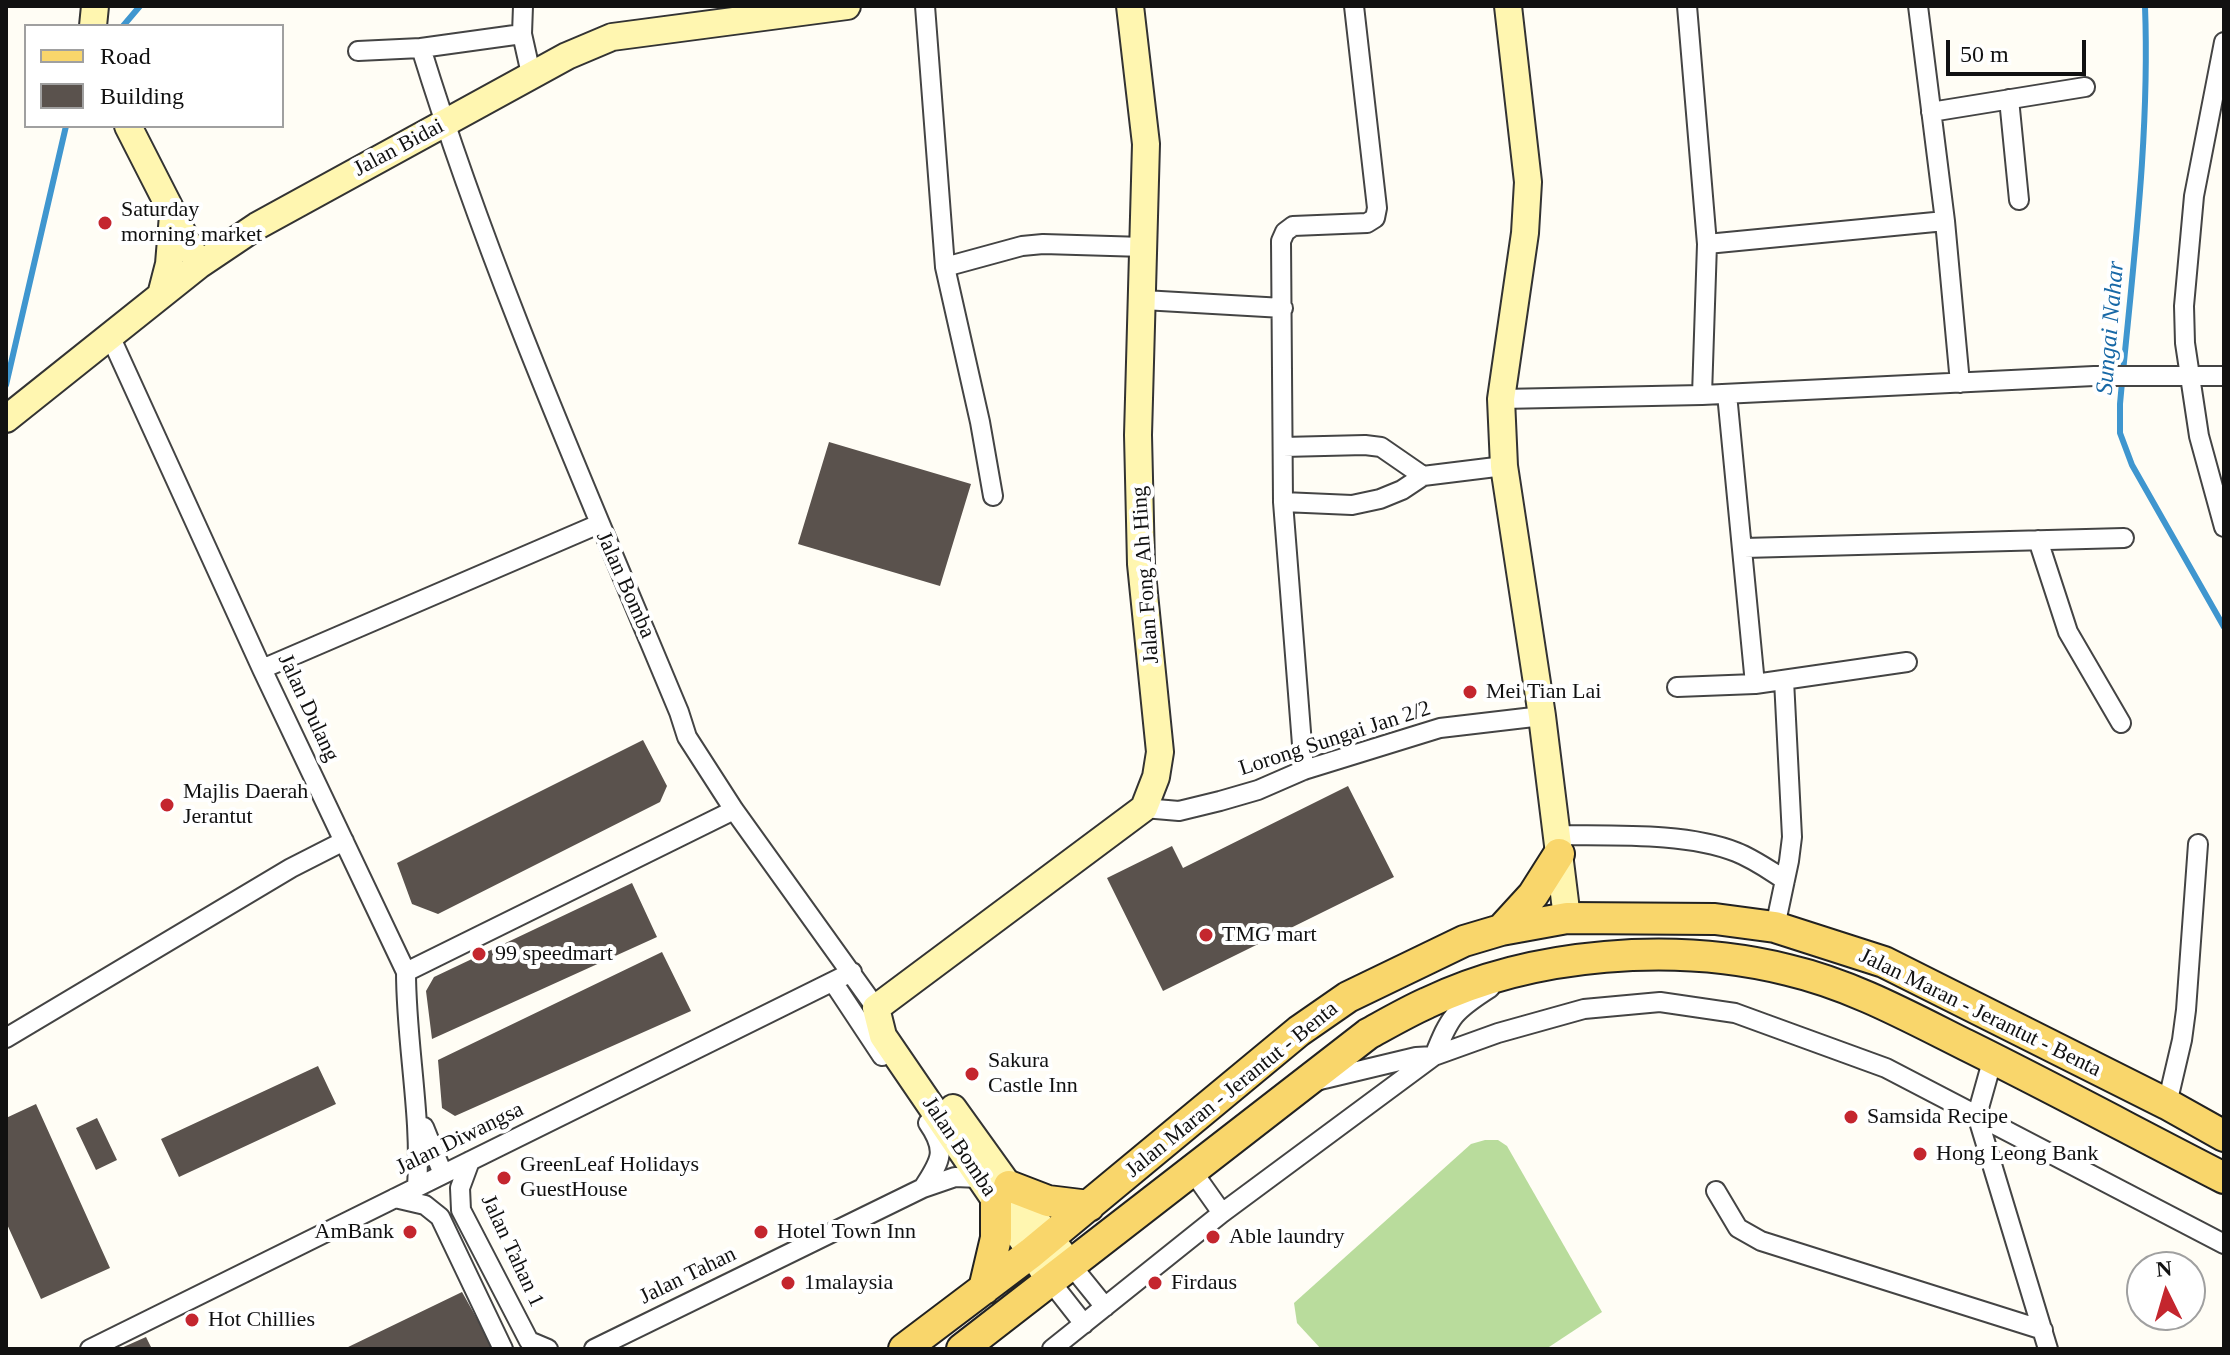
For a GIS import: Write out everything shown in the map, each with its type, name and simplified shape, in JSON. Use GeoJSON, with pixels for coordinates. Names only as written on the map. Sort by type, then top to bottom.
{"type":"FeatureCollection","features":[{"type":"Feature","properties":{"kind":"main road","name":"Jalan Bidai"},"geometry":{"type":"LineString","coordinates":[[6,419],[229,244],[531,74],[612,37],[847,6]]}},
{"type":"Feature","properties":{"kind":"main road","name":"Jalan Fong Ah Hing"},"geometry":{"type":"LineString","coordinates":[[1130,6],[1146,144],[1138,435],[1141,564],[1160,752],[1156,777],[1144,808]]}},
{"type":"Feature","properties":{"kind":"main road"},"geometry":{"type":"LineString","coordinates":[[1508,6],[1528,182],[1525,233],[1501,399],[1504,466],[1542,716],[1567,918],[1572,935],[1586,943],[1672,942],[1692,948],[1698,957]]}},
{"type":"Feature","properties":{"kind":"main road"},"geometry":{"type":"LineString","coordinates":[[129,128],[199,265]]}},
{"type":"Feature","properties":{"kind":"main road"},"geometry":{"type":"LineString","coordinates":[[175,219],[205,239],[229,244]]}},
{"type":"Feature","properties":{"kind":"main road"},"geometry":{"type":"LineString","coordinates":[[161,295],[175,219]]}},
{"type":"Feature","properties":{"kind":"main road"},"geometry":{"type":"LineString","coordinates":[[876,1008],[1144,808]]}},
{"type":"Feature","properties":{"kind":"main road"},"geometry":{"type":"LineString","coordinates":[[1501,930],[1533,895],[1558,845]]}},
{"type":"Feature","properties":{"kind":"main road","name":"Jalan Maran - Jerantut - Benta"},"geometry":{"type":"LineString","coordinates":[[904,1349],[1040,1246],[1299,1031],[1348,997],[1464,941],[1501,930],[1567,918],[1715,919],[1775,927],[1884,962],[2167,1104],[2224,1136]]}},
{"type":"Feature","properties":{"kind":"main road","name":"Jalan Maran - Jerantut - Benta"},"geometry":{"type":"LineString","coordinates":[[962,1349],[1368,1034],[1429,1002],[1471,985],[1575,960],[1659,954],[1726,958],[1789,970],[1863,993],[2224,1178]]}},
{"type":"Feature","properties":{"kind":"main road","name":"Jalan Bomba"},"geometry":{"type":"LineString","coordinates":[[876,1008],[883,1036],[979,1178],[1003,1195]]}},
{"type":"Feature","properties":{"kind":"main road","name":"Jalan Bomba"},"geometry":{"type":"LineString","coordinates":[[876,1008],[897,1026],[1003,1195],[1061,1274]]}},
{"type":"Feature","properties":{"kind":"main road"},"geometry":{"type":"LineString","coordinates":[[984,1289],[1003,1195],[1089,1206]]}},
{"type":"Feature","properties":{"kind":"street"},"geometry":{"type":"LineString","coordinates":[[523,6],[522,34],[531,74]]}},
{"type":"Feature","properties":{"kind":"street"},"geometry":{"type":"LineString","coordinates":[[925,6],[945,267],[980,422],[993,496]]}},
{"type":"Feature","properties":{"kind":"street"},"geometry":{"type":"LineString","coordinates":[[1304,770],[1283,502],[1281,241],[1285,232],[1293,226],[1367,223],[1375,218],[1377,208],[1354,6]]}},
{"type":"Feature","properties":{"kind":"street"},"geometry":{"type":"LineString","coordinates":[[1687,6],[1707,244],[1702,395]]}},
{"type":"Feature","properties":{"kind":"street"},"geometry":{"type":"LineString","coordinates":[[1918,6],[1945,221],[1960,383]]}},
{"type":"Feature","properties":{"kind":"street"},"geometry":{"type":"LineString","coordinates":[[358,51],[421,48],[522,34]]}},
{"type":"Feature","properties":{"kind":"street"},"geometry":{"type":"LineString","coordinates":[[2224,42],[2217,123],[2194,196],[2184,306],[2189,378],[2199,436],[2224,527]]}},
{"type":"Feature","properties":{"kind":"street","name":"Jalan Bomba"},"geometry":{"type":"LineString","coordinates":[[421,48],[444,124],[526,341],[687,737],[734,810],[876,1008]]}},
{"type":"Feature","properties":{"kind":"street"},"geometry":{"type":"LineString","coordinates":[[1931,112],[2085,87]]}},
{"type":"Feature","properties":{"kind":"street"},"geometry":{"type":"LineString","coordinates":[[2009,99],[2019,200]]}},
{"type":"Feature","properties":{"kind":"street"},"geometry":{"type":"LineString","coordinates":[[1707,244],[1945,221]]}},
{"type":"Feature","properties":{"kind":"street"},"geometry":{"type":"LineString","coordinates":[[945,267],[1022,246],[1144,247]]}},
{"type":"Feature","properties":{"kind":"street"},"geometry":{"type":"LineString","coordinates":[[1143,300],[1283,308]]}},
{"type":"Feature","properties":{"kind":"street","name":"Jalan Dulang"},"geometry":{"type":"LineString","coordinates":[[111,338],[262,669],[406,972],[406,1014],[417,1109],[417,1187]]}},
{"type":"Feature","properties":{"kind":"street"},"geometry":{"type":"LineString","coordinates":[[1501,399],[1702,395],[2094,376],[2224,376]]}},
{"type":"Feature","properties":{"kind":"street"},"geometry":{"type":"LineString","coordinates":[[1727,394],[1755,684]]}},
{"type":"Feature","properties":{"kind":"street"},"geometry":{"type":"LineString","coordinates":[[1283,447],[1381,447],[1423,476]]}},
{"type":"Feature","properties":{"kind":"street"},"geometry":{"type":"LineString","coordinates":[[1283,502],[1352,505],[1380,499],[1402,490],[1423,476],[1504,466]]}},
{"type":"Feature","properties":{"kind":"street"},"geometry":{"type":"LineString","coordinates":[[262,669],[599,524]]}},
{"type":"Feature","properties":{"kind":"street"},"geometry":{"type":"LineString","coordinates":[[1744,548],[2124,538]]}},
{"type":"Feature","properties":{"kind":"street"},"geometry":{"type":"LineString","coordinates":[[2038,540],[2068,632],[2121,723]]}},
{"type":"Feature","properties":{"kind":"street"},"geometry":{"type":"LineString","coordinates":[[1677,687],[1755,684],[1907,662]]}},
{"type":"Feature","properties":{"kind":"street"},"geometry":{"type":"LineString","coordinates":[[1775,927],[1792,837],[1784,680]]}},
{"type":"Feature","properties":{"kind":"street","name":"Lorong Sungai Jan 2/2"},"geometry":{"type":"LineString","coordinates":[[1144,808],[1179,811],[1211,804],[1258,790],[1304,770],[1440,728],[1542,716]]}},
{"type":"Feature","properties":{"kind":"street"},"geometry":{"type":"LineString","coordinates":[[406,972],[734,810]]}},
{"type":"Feature","properties":{"kind":"street"},"geometry":{"type":"LineString","coordinates":[[1558,845],[1650,837],[1712,844],[1747,857],[1785,880]]}},
{"type":"Feature","properties":{"kind":"street"},"geometry":{"type":"LineString","coordinates":[[6,1038],[291,868],[344,841]]}},
{"type":"Feature","properties":{"kind":"street"},"geometry":{"type":"LineString","coordinates":[[2167,1104],[2186,1010],[2198,844]]}},
{"type":"Feature","properties":{"kind":"street","name":"Jalan Diwangsa"},"geometry":{"type":"LineString","coordinates":[[90,1349],[852,972]]}},
{"type":"Feature","properties":{"kind":"street"},"geometry":{"type":"LineString","coordinates":[[1052,1349],[1222,1213],[1434,1056],[1456,1011],[1514,973]]}},
{"type":"Feature","properties":{"kind":"street"},"geometry":{"type":"LineString","coordinates":[[833,982],[939,1140],[937,1166],[923,1188]]}},
{"type":"Feature","properties":{"kind":"street"},"geometry":{"type":"LineString","coordinates":[[1298,1086],[1348,1072],[1434,1056],[1498,1033],[1584,1009],[1660,1002],[1735,1013],[1886,1068],[2224,1244]]}},
{"type":"Feature","properties":{"kind":"street"},"geometry":{"type":"LineString","coordinates":[[1993,1058],[1977,1115],[2048,1349]]}},
{"type":"Feature","properties":{"kind":"street","name":"Jalan Dulang"},"geometry":{"type":"LineString","coordinates":[[417,1109],[443,1174]]}},
{"type":"Feature","properties":{"kind":"street","name":"Jalan Tahan 1"},"geometry":{"type":"LineString","coordinates":[[470,1161],[460,1188],[461,1210],[529,1341],[548,1349]]}},
{"type":"Feature","properties":{"kind":"street"},"geometry":{"type":"LineString","coordinates":[[1193,1172],[1222,1213]]}},
{"type":"Feature","properties":{"kind":"street","name":"Jalan Tahan"},"geometry":{"type":"LineString","coordinates":[[594,1349],[923,1188],[955,1177],[979,1178]]}},
{"type":"Feature","properties":{"kind":"street"},"geometry":{"type":"LineString","coordinates":[[1716,1191],[1738,1228],[1761,1241],[2043,1330]]}},
{"type":"Feature","properties":{"kind":"street"},"geometry":{"type":"LineString","coordinates":[[395,1198],[425,1205],[440,1217],[503,1349]]}},
{"type":"Feature","properties":{"kind":"street"},"geometry":{"type":"LineString","coordinates":[[1061,1274],[1105,1307]]}},
{"type":"Feature","properties":{"kind":"street"},"geometry":{"type":"LineString","coordinates":[[1061,1274],[1084,1324]]}},
{"type":"Feature","properties":{"kind":"green space"},"geometry":{"type":"Polygon","coordinates":[[[1498,1140],[1507,1146],[1602,1312],[1546,1349],[1321,1349],[1297,1323],[1294,1303],[1471,1144],[1498,1140]]]}},
{"type":"Feature","properties":{"kind":"building"},"geometry":{"type":"Polygon","coordinates":[[[829,442],[971,484],[940,586],[798,544],[829,442]]]}},
{"type":"Feature","properties":{"kind":"building"},"geometry":{"type":"Polygon","coordinates":[[[643,740],[667,786],[660,802],[438,914],[412,904],[397,863],[643,740]]]}},
{"type":"Feature","properties":{"kind":"building","name":"TMG mart"},"geometry":{"type":"Polygon","coordinates":[[[1348,786],[1394,877],[1163,991],[1107,878],[1172,846],[1183,868],[1348,786]]]}},
{"type":"Feature","properties":{"kind":"building"},"geometry":{"type":"Polygon","coordinates":[[[632,883],[657,937],[432,1039],[426,991],[434,977],[632,883]]]}},
{"type":"Feature","properties":{"kind":"building"},"geometry":{"type":"Polygon","coordinates":[[[662,952],[691,1011],[455,1116],[442,1108],[438,1060],[662,952]]]}},
{"type":"Feature","properties":{"kind":"building"},"geometry":{"type":"Polygon","coordinates":[[[318,1066],[336,1104],[179,1177],[161,1139],[318,1066]]]}},
{"type":"Feature","properties":{"kind":"building"},"geometry":{"type":"Polygon","coordinates":[[[36,1104],[110,1268],[41,1299],[6,1222],[6,1118],[36,1104]]]}},
{"type":"Feature","properties":{"kind":"building"},"geometry":{"type":"Polygon","coordinates":[[[97,1118],[117,1160],[96,1170],[76,1128],[97,1118]]]}},
{"type":"Feature","properties":{"kind":"building"},"geometry":{"type":"Polygon","coordinates":[[[462,1292],[494,1349],[344,1349],[462,1292]]]}},
{"type":"Feature","properties":{"kind":"building"},"geometry":{"type":"Polygon","coordinates":[[[146,1337],[152,1349],[119,1349],[146,1337]]]}},
{"type":"Feature","properties":{"kind":"waterway"},"geometry":{"type":"LineString","coordinates":[[125,24],[140,6]]}},
{"type":"Feature","properties":{"kind":"waterway","name":"Sungai Nahar"},"geometry":{"type":"LineString","coordinates":[[2145,6],[2145,106],[2120,433],[2132,465],[2224,627]]}},
{"type":"Feature","properties":{"kind":"waterway"},"geometry":{"type":"LineString","coordinates":[[6,385],[66,128]]}},
{"type":"Feature","properties":{"kind":"place","name":"Saturday morning market"},"geometry":{"type":"Point","coordinates":[105,223]}},
{"type":"Feature","properties":{"kind":"place","name":"Mei Tian Lai"},"geometry":{"type":"Point","coordinates":[1470,692]}},
{"type":"Feature","properties":{"kind":"place","name":"Majlis Daerah Jerantut"},"geometry":{"type":"Point","coordinates":[167,805]}},
{"type":"Feature","properties":{"kind":"place","name":"TMG mart"},"geometry":{"type":"Point","coordinates":[1206,935]}},
{"type":"Feature","properties":{"kind":"place","name":"99 speedmart"},"geometry":{"type":"Point","coordinates":[479,954]}},
{"type":"Feature","properties":{"kind":"place","name":"Sakura Castle Inn"},"geometry":{"type":"Point","coordinates":[972,1074]}},
{"type":"Feature","properties":{"kind":"place","name":"Samsida Recipe"},"geometry":{"type":"Point","coordinates":[1851,1117]}},
{"type":"Feature","properties":{"kind":"place","name":"Hong Leong Bank"},"geometry":{"type":"Point","coordinates":[1920,1154]}},
{"type":"Feature","properties":{"kind":"place","name":"GreenLeaf Holidays GuestHouse"},"geometry":{"type":"Point","coordinates":[504,1178]}},
{"type":"Feature","properties":{"kind":"place","name":"AmBank"},"geometry":{"type":"Point","coordinates":[410,1232]}},
{"type":"Feature","properties":{"kind":"place","name":"Hotel Town Inn"},"geometry":{"type":"Point","coordinates":[761,1232]}},
{"type":"Feature","properties":{"kind":"place","name":"Able laundry"},"geometry":{"type":"Point","coordinates":[1213,1237]}},
{"type":"Feature","properties":{"kind":"place","name":"1malaysia"},"geometry":{"type":"Point","coordinates":[788,1283]}},
{"type":"Feature","properties":{"kind":"place","name":"Firdaus"},"geometry":{"type":"Point","coordinates":[1155,1283]}},
{"type":"Feature","properties":{"kind":"place","name":"Hot Chillies"},"geometry":{"type":"Point","coordinates":[192,1320]}}]}
